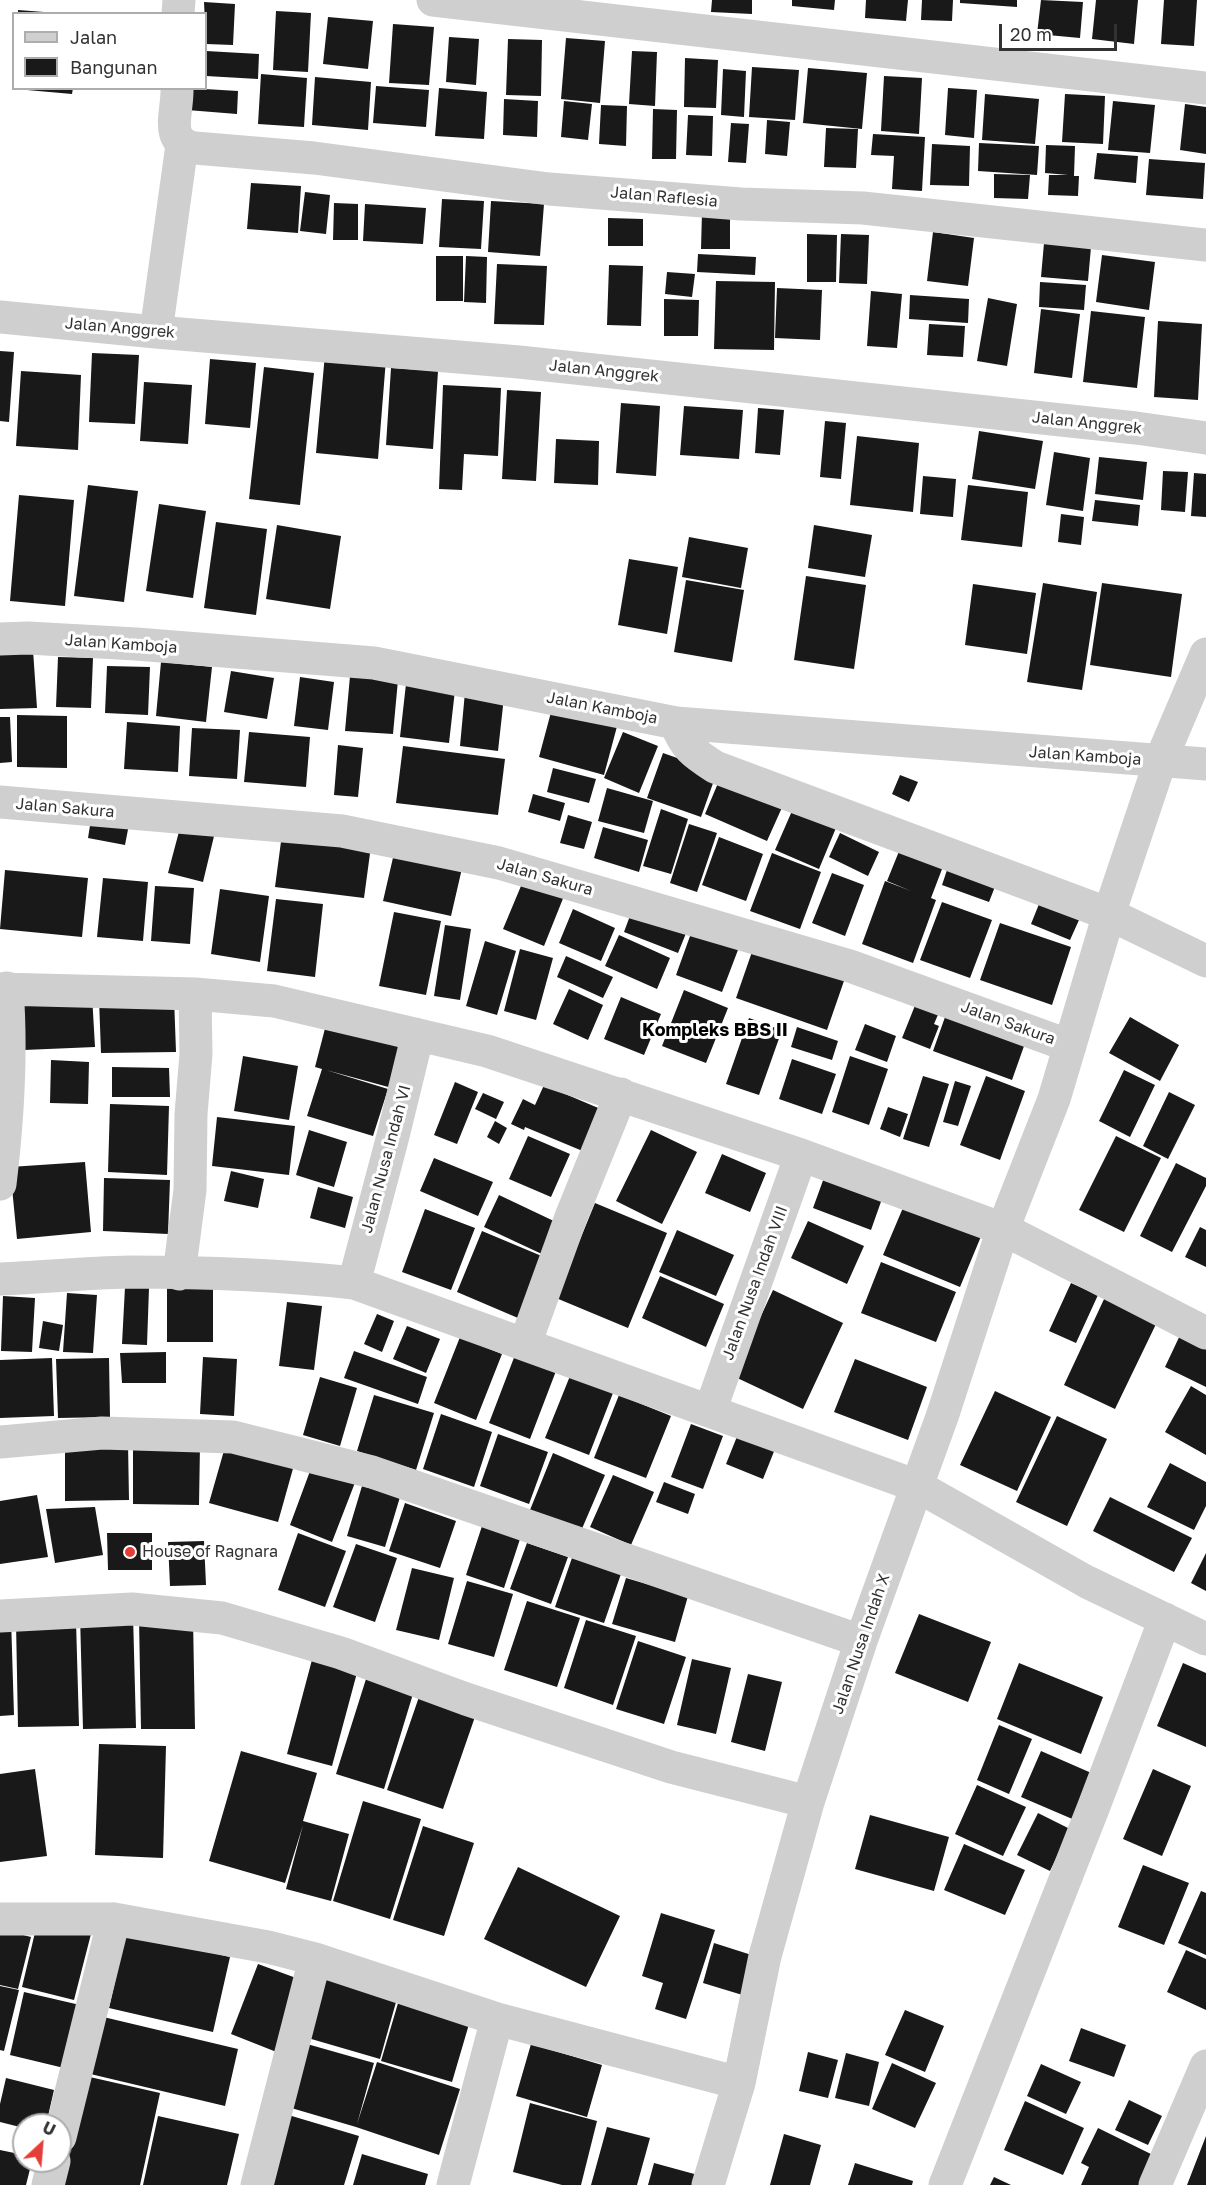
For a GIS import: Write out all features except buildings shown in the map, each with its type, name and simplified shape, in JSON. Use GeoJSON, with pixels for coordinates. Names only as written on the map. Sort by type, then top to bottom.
{"type":"FeatureCollection","features":[{"type":"Feature","properties":{"kind":"street"},"geometry":{"type":"LineString","coordinates":[[433,0],[1206,88]]}},
{"type":"Feature","properties":{"kind":"street"},"geometry":{"type":"LineString","coordinates":[[156,332],[182,145],[175,136],[177,90]]}},
{"type":"Feature","properties":{"kind":"street","name":"Jalan Raflesia"},"geometry":{"type":"LineString","coordinates":[[182,145],[215,151],[314,158],[549,189],[741,204],[863,208],[1206,245]]}},
{"type":"Feature","properties":{"kind":"street","name":"Jalan Anggrek"},"geometry":{"type":"LineString","coordinates":[[0,317],[519,362],[1136,428],[1206,438]]}},
{"type":"Feature","properties":{"kind":"street","name":"Jalan Kamboja"},"geometry":{"type":"LineString","coordinates":[[0,639],[28,638],[136,644],[374,663],[676,723],[1206,764]]}},
{"type":"Feature","properties":{"kind":"street","name":"Jalan Nusa Indah X"},"geometry":{"type":"LineString","coordinates":[[708,2185],[739,2083],[765,1956],[808,1802],[1003,1229],[1054,1099],[1109,914],[1160,762],[1206,654]]}},
{"type":"Feature","properties":{"kind":"street"},"geometry":{"type":"LineString","coordinates":[[676,723],[681,737],[693,753],[716,767],[1109,914],[1206,961]]}},
{"type":"Feature","properties":{"kind":"street","name":"Jalan Sakura"},"geometry":{"type":"LineString","coordinates":[[0,802],[342,831],[499,863],[850,966],[1070,1046]]}},
{"type":"Feature","properties":{"kind":"street"},"geometry":{"type":"LineString","coordinates":[[0,1184],[8,1095],[10,1035],[4,988],[195,994],[274,1001],[487,1051],[801,1155],[1003,1229],[1206,1334]]}},
{"type":"Feature","properties":{"kind":"street"},"geometry":{"type":"LineString","coordinates":[[179,1274],[190,1190],[191,1114],[196,1054],[195,994]]}},
{"type":"Feature","properties":{"kind":"street","name":"Jalan Nusa Indah VI"},"geometry":{"type":"LineString","coordinates":[[354,1284],[393,1136],[416,1034]]}},
{"type":"Feature","properties":{"kind":"street"},"geometry":{"type":"LineString","coordinates":[[525,1344],[571,1216],[621,1094]]}},
{"type":"Feature","properties":{"kind":"street","name":"Jalan Nusa Indah VIII"},"geometry":{"type":"LineString","coordinates":[[710,1411],[801,1155]]}},
{"type":"Feature","properties":{"kind":"street"},"geometry":{"type":"LineString","coordinates":[[0,1279],[128,1272],[323,1280],[354,1284],[917,1486],[1087,1582],[1206,1639]]}},
{"type":"Feature","properties":{"kind":"street"},"geometry":{"type":"LineString","coordinates":[[0,1442],[102,1432],[233,1437],[372,1472],[861,1641]]}},
{"type":"Feature","properties":{"kind":"street"},"geometry":{"type":"LineString","coordinates":[[0,1616],[132,1609],[222,1618],[341,1653],[466,1699],[671,1767],[808,1802]]}},
{"type":"Feature","properties":{"kind":"street"},"geometry":{"type":"LineString","coordinates":[[945,2185],[1165,1619]]}},
{"type":"Feature","properties":{"kind":"street"},"geometry":{"type":"LineString","coordinates":[[0,1918],[114,1919],[268,1947],[315,1959],[497,2019],[739,2083]]}},
{"type":"Feature","properties":{"kind":"street"},"geometry":{"type":"LineString","coordinates":[[66,2113],[114,1919]]}},
{"type":"Feature","properties":{"kind":"street"},"geometry":{"type":"LineString","coordinates":[[256,2185],[315,1959]]}},
{"type":"Feature","properties":{"kind":"street"},"geometry":{"type":"LineString","coordinates":[[453,2185],[497,2019]]}},
{"type":"Feature","properties":{"kind":"street"},"geometry":{"type":"LineString","coordinates":[[1155,2185],[1206,2066]]}},
{"type":"Feature","properties":{"kind":"place","name":"House of Ragnara"},"geometry":{"type":"Point","coordinates":[130,1552]}},
{"type":"Feature","properties":{"kind":"district","name":"Kompleks BBS II"},"geometry":{"type":"Point","coordinates":[715,1030]}}]}
